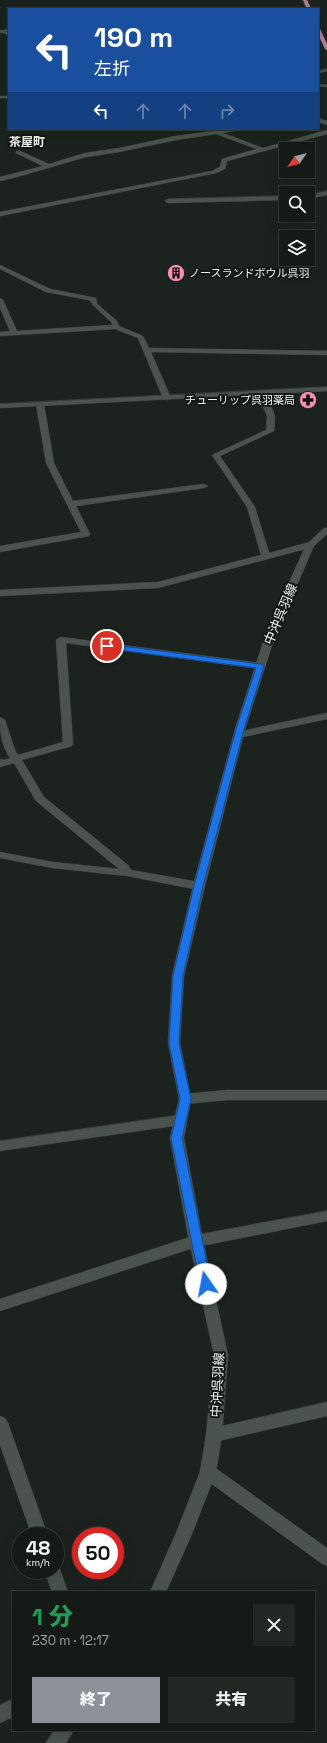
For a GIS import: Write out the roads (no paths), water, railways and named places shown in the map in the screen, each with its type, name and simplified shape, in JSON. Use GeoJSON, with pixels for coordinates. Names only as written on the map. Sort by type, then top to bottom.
{"type":"FeatureCollection","features":[{"type":"Feature","properties":{"kind":"main road"},"geometry":{"type":"LineString","coordinates":[[319,31],[327,49]]}},
{"type":"Feature","properties":{"kind":"street"},"geometry":{"type":"LineString","coordinates":[[0,179],[85,155],[119,150],[176,138],[234,130]]}},
{"type":"Feature","properties":{"kind":"street"},"geometry":{"type":"LineString","coordinates":[[0,214],[214,172],[223,168],[224,160],[327,132]]}},
{"type":"Feature","properties":{"kind":"street"},"geometry":{"type":"LineString","coordinates":[[218,133],[264,150]]}},
{"type":"Feature","properties":{"kind":"street"},"geometry":{"type":"LineString","coordinates":[[18,152],[48,166]]}},
{"type":"Feature","properties":{"kind":"street"},"geometry":{"type":"LineString","coordinates":[[315,195],[327,192]]}},
{"type":"Feature","properties":{"kind":"street"},"geometry":{"type":"LineString","coordinates":[[168,201],[279,198]]}},
{"type":"Feature","properties":{"kind":"street"},"geometry":{"type":"LineString","coordinates":[[0,267],[36,286],[48,290],[94,299],[92,300],[94,303],[115,322],[116,327]]}},
{"type":"Feature","properties":{"kind":"street"},"geometry":{"type":"LineString","coordinates":[[0,300],[14,332]]}},
{"type":"Feature","properties":{"kind":"street"},"geometry":{"type":"LineString","coordinates":[[0,334],[116,327],[141,337],[167,398]]}},
{"type":"Feature","properties":{"kind":"street"},"geometry":{"type":"LineString","coordinates":[[147,350],[327,353]]}},
{"type":"Feature","properties":{"kind":"street"},"geometry":{"type":"LineString","coordinates":[[0,406],[327,389]]}},
{"type":"Feature","properties":{"kind":"street"},"geometry":{"type":"LineString","coordinates":[[262,393],[271,416],[270,431],[216,455],[252,507],[266,556]]}},
{"type":"Feature","properties":{"kind":"street"},"geometry":{"type":"LineString","coordinates":[[0,549],[86,534],[50,462],[40,404]]}},
{"type":"Feature","properties":{"kind":"street"},"geometry":{"type":"LineString","coordinates":[[70,504],[204,486]]}},
{"type":"Feature","properties":{"kind":"street","name":"中沖呉羽線"},"geometry":{"type":"LineString","coordinates":[[158,1591],[184,1534],[208,1472],[214,1435],[221,1355],[196,1241],[177,1138],[185,1099],[174,1043],[178,976],[199,886],[238,735],[271,633],[310,545],[327,530]]}},
{"type":"Feature","properties":{"kind":"street"},"geometry":{"type":"LineString","coordinates":[[0,592],[158,585],[310,545]]}},
{"type":"Feature","properties":{"kind":"street"},"geometry":{"type":"LineString","coordinates":[[0,762],[2,764],[68,744],[61,640],[260,666]]}},
{"type":"Feature","properties":{"kind":"street"},"geometry":{"type":"LineString","coordinates":[[238,735],[327,716]]}},
{"type":"Feature","properties":{"kind":"street"},"geometry":{"type":"LineString","coordinates":[[0,720],[10,750],[40,799],[124,867],[127,873]]}},
{"type":"Feature","properties":{"kind":"street"},"geometry":{"type":"LineString","coordinates":[[0,855],[53,865],[127,873],[199,886]]}},
{"type":"Feature","properties":{"kind":"street"},"geometry":{"type":"LineString","coordinates":[[185,1099],[228,1095],[327,1095]]}},
{"type":"Feature","properties":{"kind":"street"},"geometry":{"type":"LineString","coordinates":[[0,1146],[180,1120]]}},
{"type":"Feature","properties":{"kind":"street"},"geometry":{"type":"LineString","coordinates":[[0,1305],[196,1241],[327,1216]]}},
{"type":"Feature","properties":{"kind":"street"},"geometry":{"type":"LineString","coordinates":[[214,1435],[327,1409]]}},
{"type":"Feature","properties":{"kind":"street"},"geometry":{"type":"LineString","coordinates":[[0,1423],[37,1527]]}},
{"type":"Feature","properties":{"kind":"street"},"geometry":{"type":"LineString","coordinates":[[208,1472],[327,1558]]}},
{"type":"Feature","properties":{"kind":"street"},"geometry":{"type":"LineString","coordinates":[[55,1579],[60,1591]]}},
{"type":"Feature","properties":{"kind":"street"},"geometry":{"type":"LineString","coordinates":[[0,1714],[12,1708]]}},
{"type":"Feature","properties":{"kind":"street"},"geometry":{"type":"LineString","coordinates":[[55,1743],[64,1731]]}},
{"type":"Feature","properties":{"kind":"place","name":"ノースランドボウル呉羽"},"geometry":{"type":"Point","coordinates":[176,273]}},
{"type":"Feature","properties":{"kind":"place","name":"チューリップ呉羽薬局"},"geometry":{"type":"Point","coordinates":[308,400]}},
{"type":"Feature","properties":{"kind":"district","name":"茶屋町"},"geometry":{"type":"Point","coordinates":[27,142]}}]}
